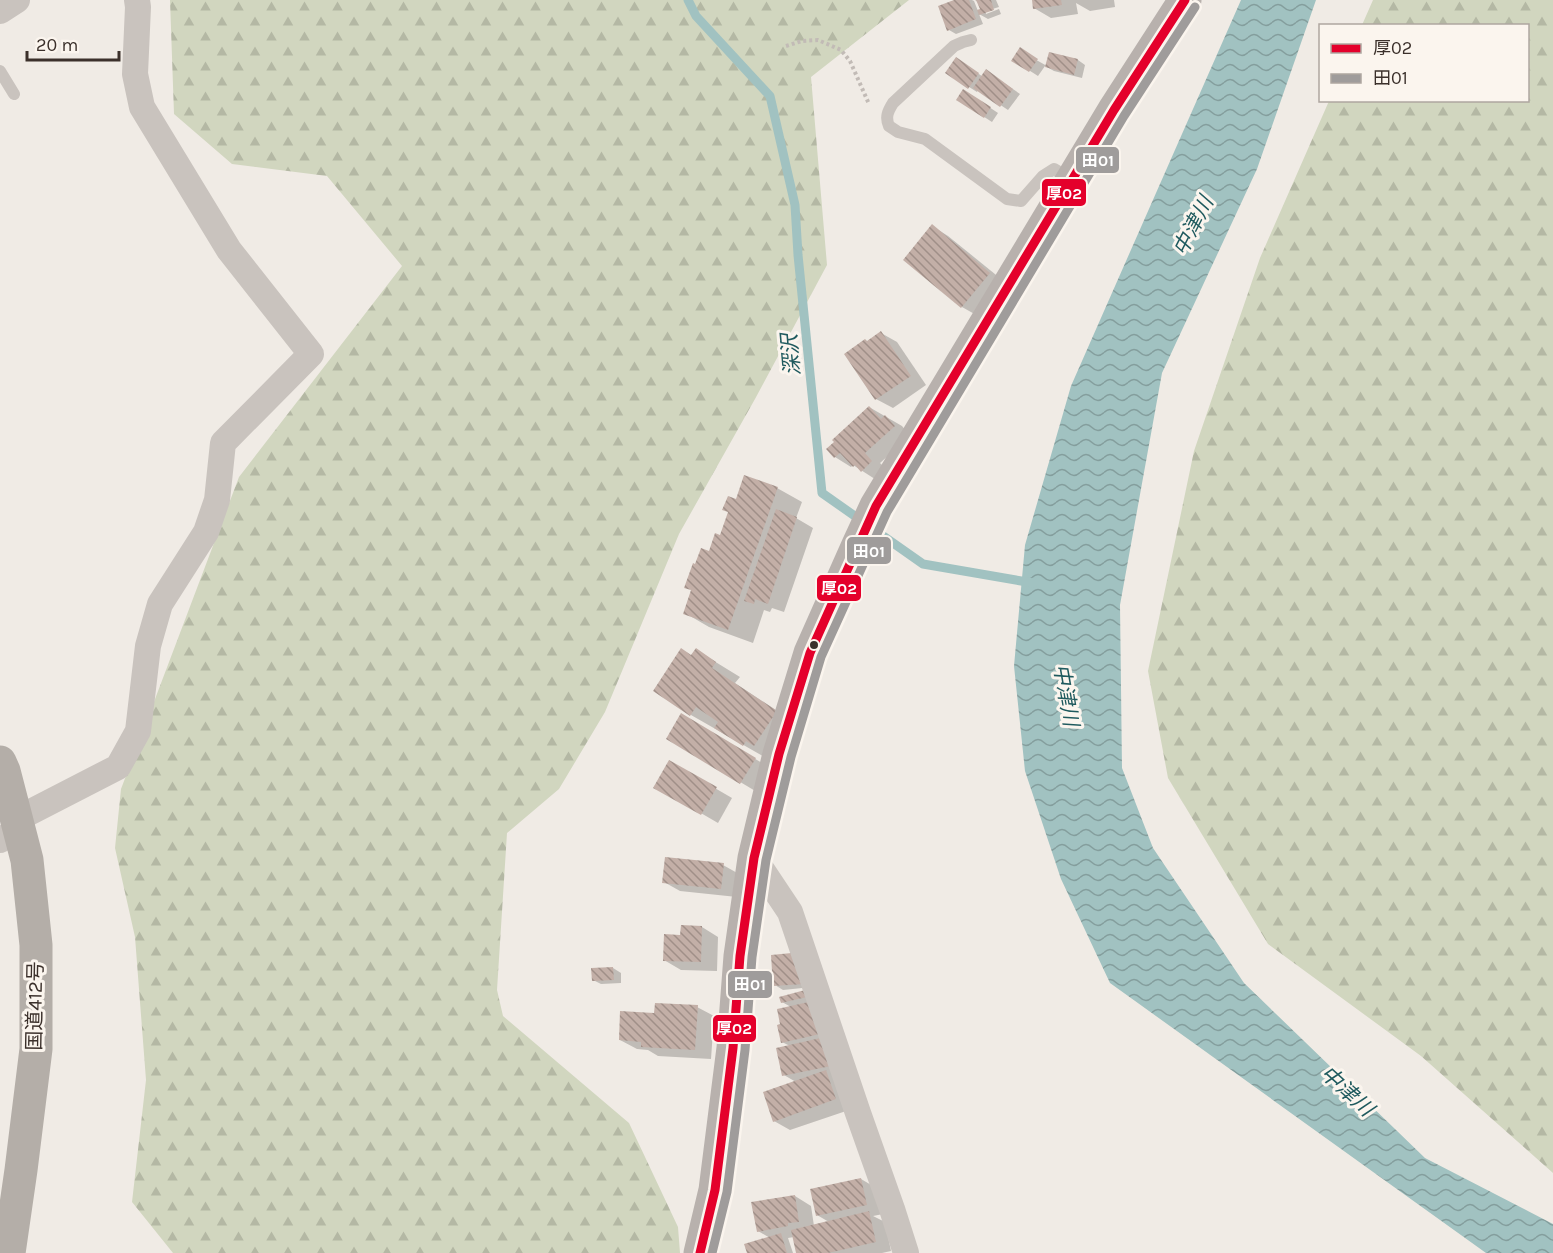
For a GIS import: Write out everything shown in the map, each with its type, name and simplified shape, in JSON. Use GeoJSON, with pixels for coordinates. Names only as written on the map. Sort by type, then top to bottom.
{"type":"FeatureCollection","features":[{"type":"Feature","properties":{"kind":"highway","name":"国道412号"},"geometry":{"type":"LineString","coordinates":[[0,762],[4,771],[12,830],[27,860],[36,945],[36,1049],[9,1253]]}},
{"type":"Feature","properties":{"kind":"main road"},"geometry":{"type":"LineString","coordinates":[[700,1253],[717,1178],[733,1048],[740,956],[754,858],[779,754],[810,653],[876,506],[1114,110],[1185,0]]}},
{"type":"Feature","properties":{"kind":"street"},"geometry":{"type":"LineString","coordinates":[[0,11],[17,0]]}},
{"type":"Feature","properties":{"kind":"street"},"geometry":{"type":"LineString","coordinates":[[12,830],[118,767],[138,731],[148,646],[160,604],[206,532],[217,500],[223,443],[311,354],[229,250],[142,107],[135,74],[137,0]]}},
{"type":"Feature","properties":{"kind":"street"},"geometry":{"type":"LineString","coordinates":[[754,858],[790,912],[906,1253]]}},
{"type":"Feature","properties":{"kind":"lane"},"geometry":{"type":"LineString","coordinates":[[971,40],[954,46],[893,103],[886,119],[889,126],[898,132],[925,139],[1007,199],[1021,201],[1043,176],[1054,169],[1072,180]]}},
{"type":"Feature","properties":{"kind":"lane"},"geometry":{"type":"LineString","coordinates":[[0,71],[14,94]]}},
{"type":"Feature","properties":{"kind":"path"},"geometry":{"type":"LineString","coordinates":[[786,46],[802,41],[818,40],[841,50],[850,61],[873,114],[886,119]]}},
{"type":"Feature","properties":{"kind":"green space"},"geometry":{"type":"Polygon","coordinates":[[[170,0],[909,0],[811,77],[827,265],[679,534],[605,712],[559,789],[507,833],[497,990],[503,1016],[629,1123],[678,1227],[680,1253],[173,1253],[132,1202],[146,1080],[135,937],[115,848],[121,789],[239,477],[402,266],[327,176],[232,164],[174,114],[170,0]]]}},
{"type":"Feature","properties":{"kind":"green space"},"geometry":{"type":"Polygon","coordinates":[[[1373,0],[1553,0],[1553,1173],[1421,1056],[1268,944],[1168,778],[1148,671],[1194,451],[1260,258],[1329,102],[1529,102],[1529,24],[1362,24],[1373,0]]]}},
{"type":"Feature","properties":{"kind":"water","name":"中津川"},"geometry":{"type":"Polygon","coordinates":[[[1241,0],[1316,0],[1257,169],[1162,373],[1120,605],[1122,768],[1153,848],[1244,983],[1425,1158],[1553,1224],[1553,1253],[1486,1253],[1110,983],[1061,879],[1025,771],[1014,666],[1025,545],[1071,386],[1241,0]]]}},
{"type":"Feature","properties":{"kind":"building"},"geometry":{"type":"Polygon","coordinates":[[[954,0],[969,0],[976,19],[947,31],[938,6],[954,0]]]}},
{"type":"Feature","properties":{"kind":"building"},"geometry":{"type":"Polygon","coordinates":[[[976,0],[991,0],[994,10],[979,15],[977,10],[980,9],[976,0]]]}},
{"type":"Feature","properties":{"kind":"building"},"geometry":{"type":"Polygon","coordinates":[[[1032,0],[1061,0],[1062,5],[1033,9],[1032,0]]]}},
{"type":"Feature","properties":{"kind":"building"},"geometry":{"type":"Polygon","coordinates":[[[1020,47],[1038,59],[1029,72],[1011,61],[1020,47]]]}},
{"type":"Feature","properties":{"kind":"building"},"geometry":{"type":"Polygon","coordinates":[[[1049,52],[1078,59],[1074,75],[1045,67],[1049,52]]]}},
{"type":"Feature","properties":{"kind":"building"},"geometry":{"type":"Polygon","coordinates":[[[956,57],[979,73],[968,89],[945,73],[956,57]]]}},
{"type":"Feature","properties":{"kind":"building"},"geometry":{"type":"Polygon","coordinates":[[[986,69],[1013,89],[1000,107],[973,88],[986,69]]]}},
{"type":"Feature","properties":{"kind":"building"},"geometry":{"type":"Polygon","coordinates":[[[963,89],[991,107],[984,118],[956,100],[963,89]]]}},
{"type":"Feature","properties":{"kind":"building"},"geometry":{"type":"Polygon","coordinates":[[[932,224],[990,273],[961,308],[903,260],[932,224]]]}},
{"type":"Feature","properties":{"kind":"building"},"geometry":{"type":"Polygon","coordinates":[[[881,331],[911,376],[875,400],[844,354],[881,331]]]}},
{"type":"Feature","properties":{"kind":"building"},"geometry":{"type":"Polygon","coordinates":[[[869,406],[881,419],[885,415],[895,426],[865,453],[872,461],[861,472],[840,453],[834,458],[826,449],[834,442],[832,440],[869,406]]]}},
{"type":"Feature","properties":{"kind":"building"},"geometry":{"type":"Polygon","coordinates":[[[744,475],[778,487],[728,630],[683,614],[691,590],[684,588],[701,548],[709,551],[715,533],[720,535],[728,512],[722,510],[728,496],[736,499],[744,475]]]}},
{"type":"Feature","properties":{"kind":"building"},"geometry":{"type":"Polygon","coordinates":[[[776,509],[797,517],[768,604],[755,599],[754,604],[744,601],[776,509]]]}},
{"type":"Feature","properties":{"kind":"building"},"geometry":{"type":"Polygon","coordinates":[[[681,648],[691,655],[696,648],[716,662],[712,668],[777,711],[754,746],[746,741],[743,746],[714,728],[718,722],[696,707],[690,716],[653,691],[681,648]]]}},
{"type":"Feature","properties":{"kind":"building"},"geometry":{"type":"Polygon","coordinates":[[[681,713],[756,758],[740,784],[666,739],[681,713]]]}},
{"type":"Feature","properties":{"kind":"building"},"geometry":{"type":"Polygon","coordinates":[[[669,760],[717,787],[701,815],[653,788],[669,760]]]}},
{"type":"Feature","properties":{"kind":"building"},"geometry":{"type":"Polygon","coordinates":[[[665,857],[724,863],[721,889],[662,883],[665,857]]]}},
{"type":"Feature","properties":{"kind":"building"},"geometry":{"type":"Polygon","coordinates":[[[681,925],[702,926],[701,962],[663,961],[664,934],[680,935],[681,925]]]}},
{"type":"Feature","properties":{"kind":"building"},"geometry":{"type":"Polygon","coordinates":[[[802,952],[805,984],[773,986],[771,955],[802,952]]]}},
{"type":"Feature","properties":{"kind":"building"},"geometry":{"type":"Polygon","coordinates":[[[613,967],[614,980],[592,981],[591,968],[613,967]]]}},
{"type":"Feature","properties":{"kind":"building"},"geometry":{"type":"Polygon","coordinates":[[[805,990],[807,997],[781,1003],[779,997],[805,990]]]}},
{"type":"Feature","properties":{"kind":"building"},"geometry":{"type":"Polygon","coordinates":[[[813,1001],[820,1034],[781,1043],[777,1025],[780,1024],[777,1009],[813,1001]]]}},
{"type":"Feature","properties":{"kind":"building"},"geometry":{"type":"Polygon","coordinates":[[[655,1003],[698,1005],[695,1050],[641,1047],[641,1042],[619,1040],[620,1011],[654,1013],[655,1003]]]}},
{"type":"Feature","properties":{"kind":"building"},"geometry":{"type":"Polygon","coordinates":[[[825,1037],[831,1066],[782,1076],[776,1048],[825,1037]]]}},
{"type":"Feature","properties":{"kind":"building"},"geometry":{"type":"Polygon","coordinates":[[[826,1070],[836,1099],[773,1122],[763,1092],[826,1070]]]}},
{"type":"Feature","properties":{"kind":"building"},"geometry":{"type":"Polygon","coordinates":[[[861,1178],[867,1205],[816,1216],[810,1189],[861,1178]]]}},
{"type":"Feature","properties":{"kind":"building"},"geometry":{"type":"Polygon","coordinates":[[[795,1195],[799,1222],[757,1232],[751,1202],[795,1195]]]}},
{"type":"Feature","properties":{"kind":"building"},"geometry":{"type":"Polygon","coordinates":[[[869,1211],[876,1242],[828,1253],[796,1253],[791,1230],[869,1211]]]}},
{"type":"Feature","properties":{"kind":"building"},"geometry":{"type":"Polygon","coordinates":[[[781,1233],[787,1253],[747,1253],[744,1244],[781,1233]]]}},
{"type":"Feature","properties":{"kind":"waterway","name":"深沢"},"geometry":{"type":"LineString","coordinates":[[688,0],[696,16],[770,96],[795,205],[822,493],[923,564],[1033,583]]}},
{"type":"Feature","properties":{"kind":"transit line","name":"厚02"},"geometry":{"type":"LineString","coordinates":[[700,1253],[715,1190],[733,1048],[740,956],[754,858],[779,754],[810,653],[876,506],[1114,110],[1185,0]]}},
{"type":"Feature","properties":{"kind":"transit line","name":"田01"},"geometry":{"type":"LineString","coordinates":[[712,1253],[727,1192],[745,1050],[752,957],[766,860],[791,757],[821,657],[887,512],[1124,116],[1195,7]]}}]}
